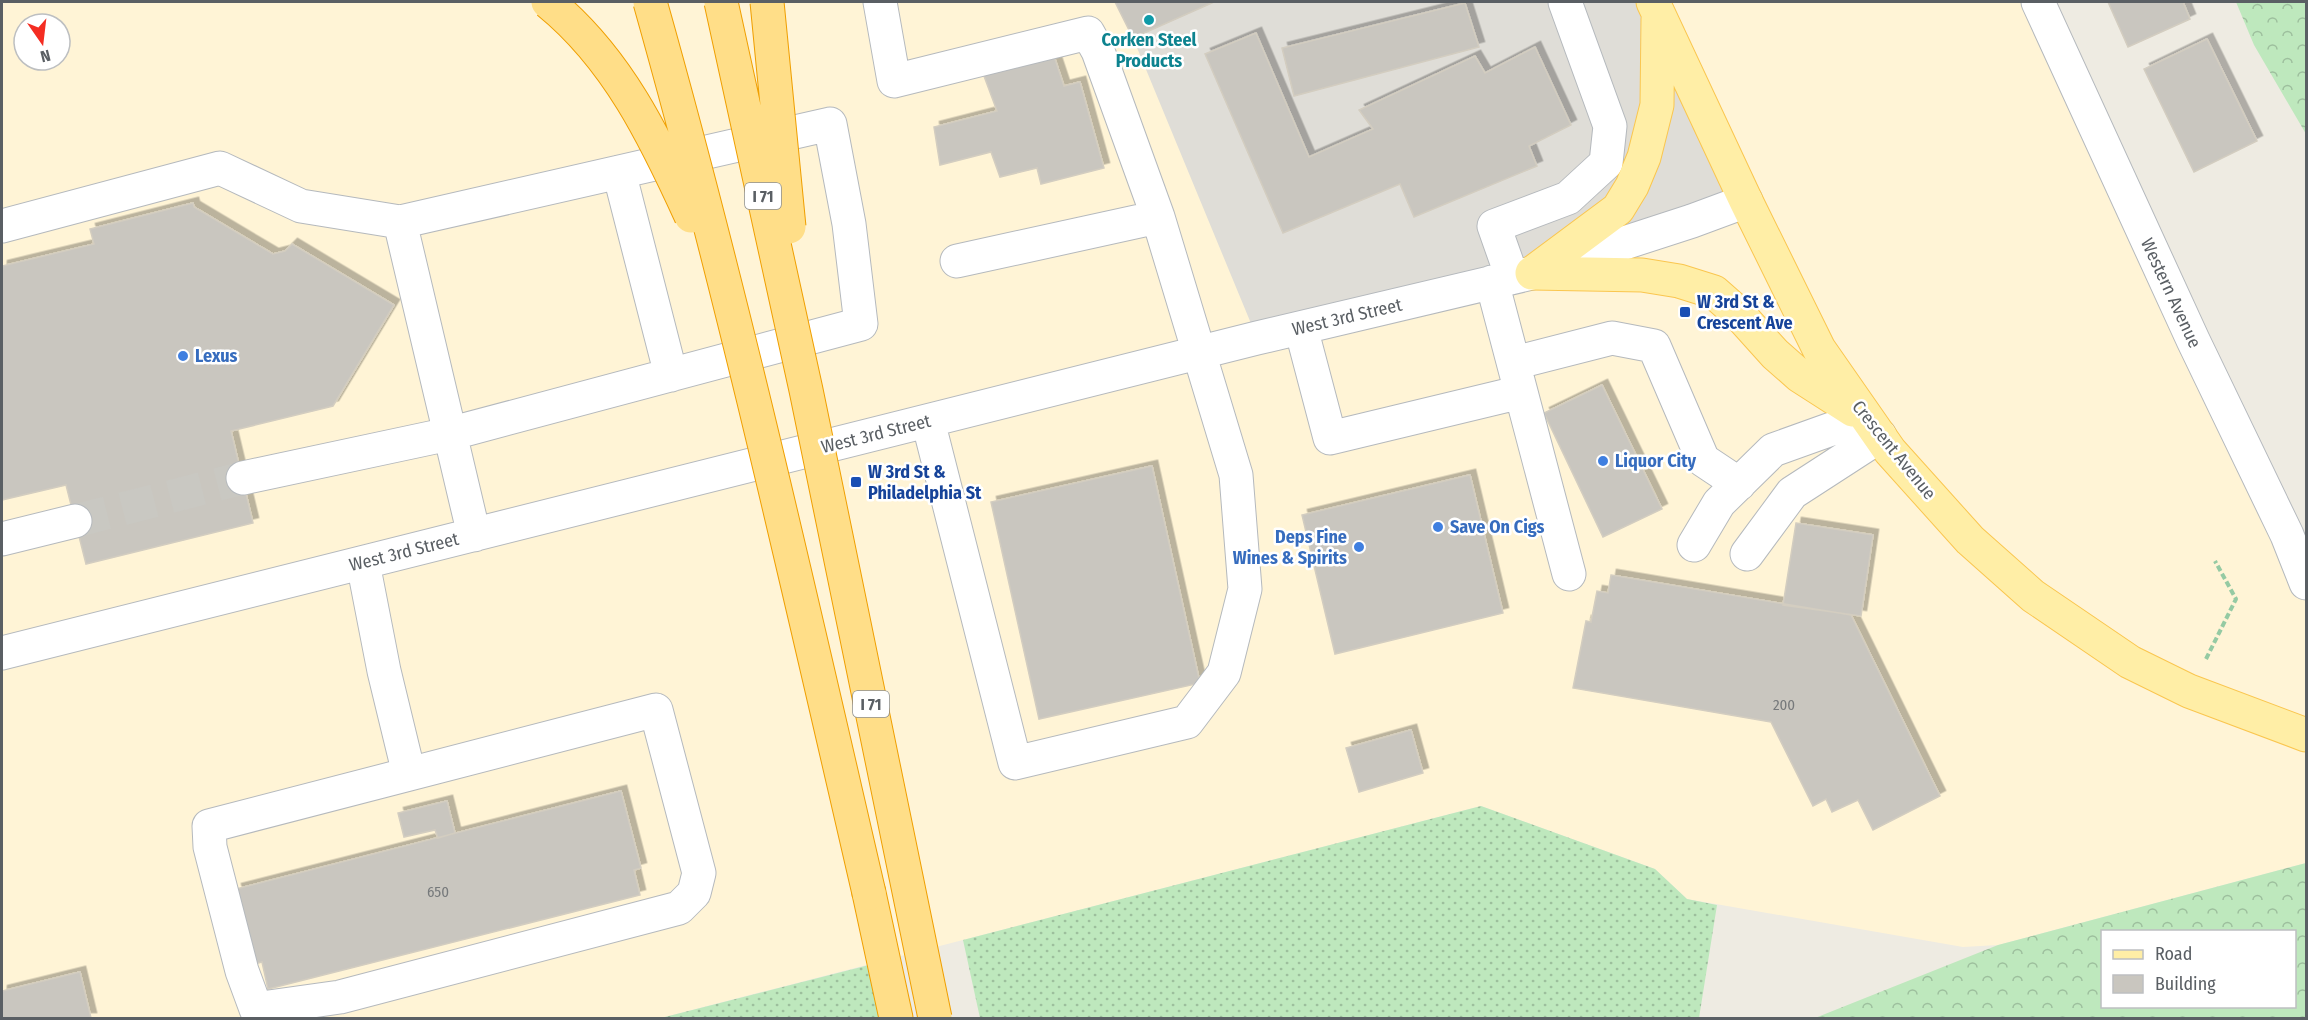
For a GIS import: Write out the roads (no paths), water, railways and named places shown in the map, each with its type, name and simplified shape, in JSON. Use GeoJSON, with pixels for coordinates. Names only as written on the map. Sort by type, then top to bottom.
{"type":"FeatureCollection","features":[{"type":"Feature","properties":{"kind":"highway"},"geometry":{"type":"LineString","coordinates":[[548,2],[571,20],[610,66],[645,120],[698,231],[738,338]]}},
{"type":"Feature","properties":{"kind":"highway","name":"I 71"},"geometry":{"type":"LineString","coordinates":[[650,2],[738,338],[794,567],[896,1018]]}},
{"type":"Feature","properties":{"kind":"highway","name":"I 71"},"geometry":{"type":"LineString","coordinates":[[721,2],[806,390],[935,1018]]}},
{"type":"Feature","properties":{"kind":"highway"},"geometry":{"type":"LineString","coordinates":[[767,2],[806,390]]}},
{"type":"Feature","properties":{"kind":"main road"},"geometry":{"type":"LineString","coordinates":[[1512,278],[1618,209],[1632,186],[1644,157],[1657,105],[1655,6]]}},
{"type":"Feature","properties":{"kind":"main road","name":"Crescent Avenue"},"geometry":{"type":"LineString","coordinates":[[1655,6],[1746,201],[1819,349],[1890,451],[1970,540],[2032,596],[2130,662],[2189,691],[2307,735]]}},
{"type":"Feature","properties":{"kind":"main road"},"geometry":{"type":"LineString","coordinates":[[1512,278],[1642,274],[1680,281],[1714,292],[1800,376],[1872,427]]}},
{"type":"Feature","properties":{"kind":"street"},"geometry":{"type":"LineString","coordinates":[[880,2],[894,81],[1088,33],[1098,51],[1158,217],[1236,475],[1245,589],[1224,673],[1187,722],[1015,763],[928,421]]}},
{"type":"Feature","properties":{"kind":"street"},"geometry":{"type":"LineString","coordinates":[[1565,2],[1610,126],[1606,163],[1568,198],[1494,226],[1512,278],[1517,378],[1569,574]]}},
{"type":"Feature","properties":{"kind":"street","name":"Western Avenue"},"geometry":{"type":"LineString","coordinates":[[2038,2],[2193,340],[2287,535],[2307,583]]}},
{"type":"Feature","properties":{"kind":"street"},"geometry":{"type":"LineString","coordinates":[[2,226],[220,168],[302,206],[400,222],[830,124],[849,224],[861,324],[449,434],[243,478]]}},
{"type":"Feature","properties":{"kind":"street"},"geometry":{"type":"LineString","coordinates":[[619,172],[671,375]]}},
{"type":"Feature","properties":{"kind":"street","name":"West 3rd Street"},"geometry":{"type":"LineString","coordinates":[[2,653],[1200,353],[1512,278],[1692,221],[1746,201]]}},
{"type":"Feature","properties":{"kind":"street"},"geometry":{"type":"LineString","coordinates":[[957,261],[1158,217]]}},
{"type":"Feature","properties":{"kind":"street"},"geometry":{"type":"LineString","coordinates":[[400,222],[474,535]]}},
{"type":"Feature","properties":{"kind":"street"},"geometry":{"type":"LineString","coordinates":[[1301,328],[1330,438],[1517,378],[1612,338],[1654,346],[1703,460],[1738,484]]}},
{"type":"Feature","properties":{"kind":"street"},"geometry":{"type":"LineString","coordinates":[[1694,545],[1719,503],[1773,450],[1872,427]]}},
{"type":"Feature","properties":{"kind":"street"},"geometry":{"type":"LineString","coordinates":[[1747,554],[1792,493],[1872,427]]}},
{"type":"Feature","properties":{"kind":"street"},"geometry":{"type":"LineString","coordinates":[[2,539],[75,521]]}},
{"type":"Feature","properties":{"kind":"street"},"geometry":{"type":"LineString","coordinates":[[363,562],[384,671],[409,774]]}},
{"type":"Feature","properties":{"kind":"street"},"geometry":{"type":"LineString","coordinates":[[656,710],[699,873],[694,893],[679,908],[634,920],[340,997],[256,1009],[242,971],[210,847],[209,826],[409,774],[656,710]]}},
{"type":"Feature","properties":{"kind":"tunnel"},"geometry":{"type":"LineString","coordinates":[[75,521],[243,478]]}},
{"type":"Feature","properties":{"kind":"place","name":"Corken Steel Products"},"geometry":{"type":"Point","coordinates":[1149,20]}},
{"type":"Feature","properties":{"kind":"place","name":"W 3rd St & Crescent Ave"},"geometry":{"type":"Point","coordinates":[1685,312]}},
{"type":"Feature","properties":{"kind":"place","name":"Lexus"},"geometry":{"type":"Point","coordinates":[183,356]}},
{"type":"Feature","properties":{"kind":"place","name":"Liquor City"},"geometry":{"type":"Point","coordinates":[1603,461]}},
{"type":"Feature","properties":{"kind":"place","name":"W 3rd St & Philadelphia St"},"geometry":{"type":"Point","coordinates":[856,482]}},
{"type":"Feature","properties":{"kind":"place","name":"Save On Cigs"},"geometry":{"type":"Point","coordinates":[1438,527]}},
{"type":"Feature","properties":{"kind":"place","name":"Deps Fine Wines & Spirits"},"geometry":{"type":"Point","coordinates":[1359,547]}}]}
